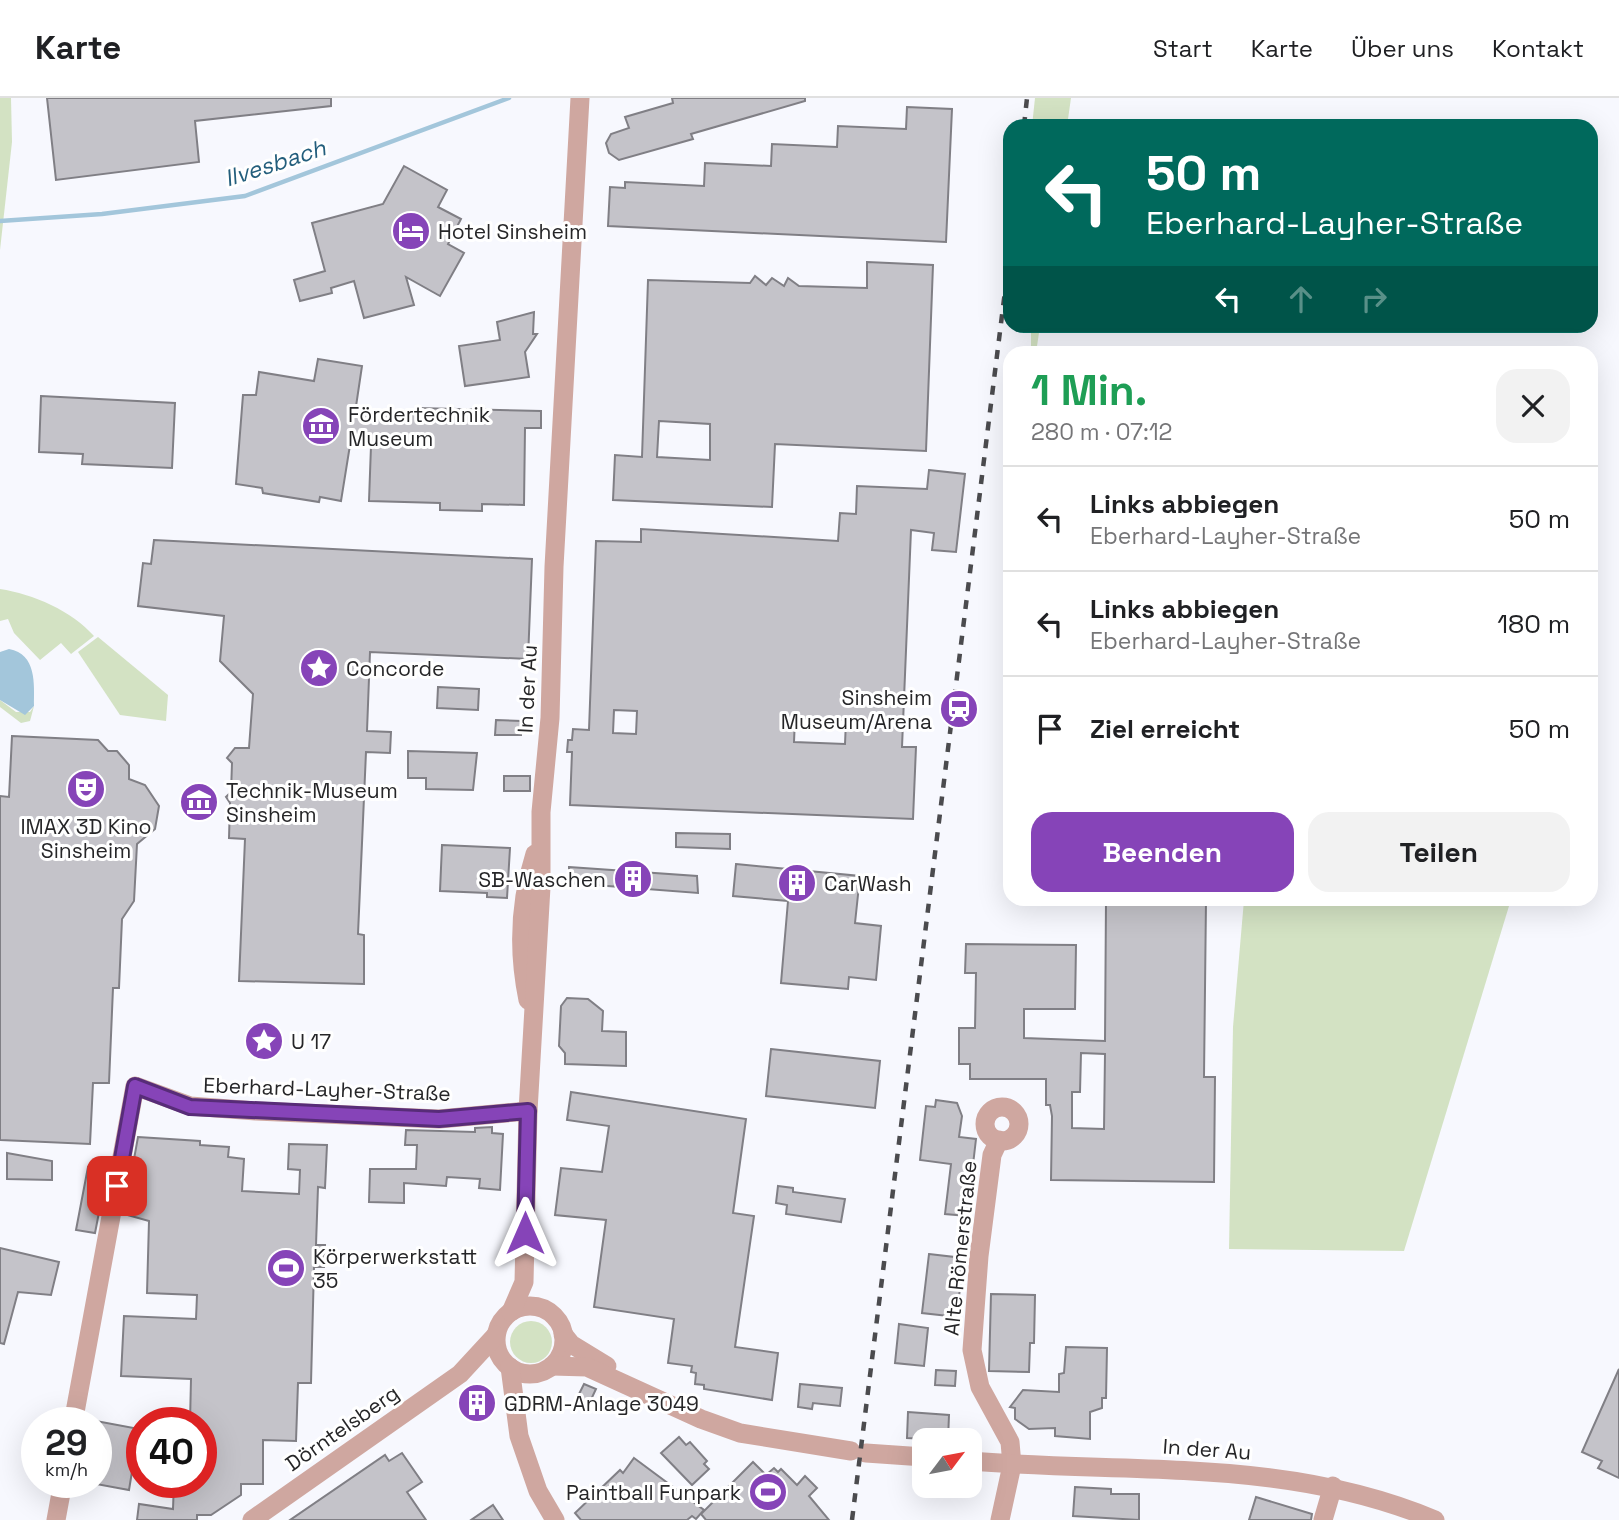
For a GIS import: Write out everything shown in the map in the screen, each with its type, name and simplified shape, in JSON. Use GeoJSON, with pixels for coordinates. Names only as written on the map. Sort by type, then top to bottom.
{"type":"FeatureCollection","features":[{"type":"Feature","properties":{"kind":"street","name":"In der Au"},"geometry":{"type":"LineString","coordinates":[[511,1312],[524,1282],[532,1018],[541,887],[539,841],[550,718],[554,567],[580,98]]}},
{"type":"Feature","properties":{"kind":"street","name":"Eberhard-Layher-Straße"},"geometry":{"type":"LineString","coordinates":[[76,1407],[135,1086],[190,1107],[439,1119],[528,1111]]}},
{"type":"Feature","properties":{"kind":"street","name":"Alte Römerstraße"},"geometry":{"type":"LineString","coordinates":[[999,1140],[992,1155],[972,1350],[980,1387],[1010,1442],[1012,1465],[1000,1520]]}},
{"type":"Feature","properties":{"kind":"street","name":"In der Au"},"geometry":{"type":"LineString","coordinates":[[524,1282],[536,1307]]}},
{"type":"Feature","properties":{"kind":"street"},"geometry":{"type":"LineString","coordinates":[[555,1520],[538,1491],[519,1436],[516,1400],[507,1365],[499,1354],[496,1335],[504,1318],[511,1312],[536,1307],[554,1316],[571,1344],[626,1378],[638,1390]]}},
{"type":"Feature","properties":{"kind":"street"},"geometry":{"type":"LineString","coordinates":[[516,1400],[547,1369],[563,1346],[563,1334]]}},
{"type":"Feature","properties":{"kind":"street","name":"Dörntelsberg"},"geometry":{"type":"LineString","coordinates":[[252,1520],[460,1374],[496,1335]]}},
{"type":"Feature","properties":{"kind":"street"},"geometry":{"type":"LineString","coordinates":[[507,1365],[520,1373],[587,1367],[740,1433],[859,1452],[912,1456]]}},
{"type":"Feature","properties":{"kind":"street","name":"Dörntelsberg"},"geometry":{"type":"LineString","coordinates":[[460,1374],[507,1365]]}},
{"type":"Feature","properties":{"kind":"street","name":"In der Au"},"geometry":{"type":"LineString","coordinates":[[982,1462],[1193,1469],[1333,1486],[1435,1520]]}},
{"type":"Feature","properties":{"kind":"street"},"geometry":{"type":"LineString","coordinates":[[1323,1520],[1333,1486]]}},
{"type":"Feature","properties":{"kind":"street"},"geometry":{"type":"LineString","coordinates":[[56,1520],[60,1498]]}},
{"type":"Feature","properties":{"kind":"green space"},"geometry":{"type":"Polygon","coordinates":[[[0,98],[11,98],[12,142],[0,250],[0,98]]]}},
{"type":"Feature","properties":{"kind":"green space"},"geometry":{"type":"Polygon","coordinates":[[[1035,98],[1071,98],[1068,119],[1033,119],[1035,98]]]}},
{"type":"Feature","properties":{"kind":"green space"},"geometry":{"type":"Polygon","coordinates":[[[1031,333],[1039,333],[1037,346],[1031,346],[1031,333]]]}},
{"type":"Feature","properties":{"kind":"green space"},"geometry":{"type":"Polygon","coordinates":[[[0,589],[26,595],[63,611],[94,636],[71,654],[61,643],[40,660],[14,633],[8,619],[0,621],[0,589]]]}},
{"type":"Feature","properties":{"kind":"green space"},"geometry":{"type":"Polygon","coordinates":[[[98,637],[168,695],[166,721],[120,715],[78,652],[98,637]]]}},
{"type":"Feature","properties":{"kind":"green space"},"geometry":{"type":"Polygon","coordinates":[[[0,700],[16,712],[30,712],[34,706],[30,721],[21,723],[0,707],[0,700]]]}},
{"type":"Feature","properties":{"kind":"green space"},"geometry":{"type":"Polygon","coordinates":[[[1243,906],[1509,906],[1404,1251],[1229,1249],[1233,1027],[1243,906]]]}},
{"type":"Feature","properties":{"kind":"green space"},"geometry":{"type":"Polygon","coordinates":[[[531,1321],[546,1327],[552,1342],[546,1357],[531,1363],[516,1357],[510,1342],[516,1327],[531,1321]]]}},
{"type":"Feature","properties":{"kind":"water"},"geometry":{"type":"Polygon","coordinates":[[[9,649],[25,657],[32,671],[34,706],[25,715],[0,700],[0,652],[9,649]]]}},
{"type":"Feature","properties":{"kind":"building"},"geometry":{"type":"Polygon","coordinates":[[[47,98],[331,98],[331,106],[195,121],[199,162],[56,180],[47,98]]]}},
{"type":"Feature","properties":{"kind":"building"},"geometry":{"type":"Polygon","coordinates":[[[672,98],[805,98],[805,101],[691,134],[693,139],[619,160],[609,153],[606,143],[611,134],[629,128],[625,117],[673,103],[672,98]]]}},
{"type":"Feature","properties":{"kind":"building"},"geometry":{"type":"Polygon","coordinates":[[[907,107],[952,109],[946,242],[608,226],[610,187],[625,188],[625,182],[704,186],[705,163],[771,166],[772,144],[837,147],[838,126],[906,129],[907,107]]]}},
{"type":"Feature","properties":{"kind":"building"},"geometry":{"type":"Polygon","coordinates":[[[404,166],[447,190],[438,207],[461,219],[448,244],[464,253],[440,296],[406,277],[414,305],[364,318],[354,281],[331,288],[332,293],[300,301],[294,280],[325,271],[312,223],[383,204],[404,166]]]}},
{"type":"Feature","properties":{"kind":"building"},"geometry":{"type":"Polygon","coordinates":[[[867,262],[933,265],[926,451],[775,444],[772,507],[613,500],[615,455],[642,457],[648,280],[750,283],[755,276],[766,285],[772,278],[784,286],[788,278],[799,286],[867,288],[867,262]],[[659,421],[657,457],[710,460],[710,424],[659,421]]]}},
{"type":"Feature","properties":{"kind":"building"},"geometry":{"type":"Polygon","coordinates":[[[534,312],[533,334],[537,334],[525,352],[529,377],[465,386],[459,346],[500,340],[497,322],[534,312]]]}},
{"type":"Feature","properties":{"kind":"building"},"geometry":{"type":"Polygon","coordinates":[[[318,359],[362,366],[355,413],[417,415],[417,408],[541,411],[541,428],[525,428],[524,505],[482,504],[482,511],[440,510],[440,503],[369,501],[371,446],[350,445],[341,501],[320,497],[319,502],[263,493],[262,488],[236,484],[243,395],[256,395],[259,372],[314,381],[318,359]]]}},
{"type":"Feature","properties":{"kind":"building"},"geometry":{"type":"Polygon","coordinates":[[[41,396],[175,403],[172,468],[82,464],[83,454],[39,452],[41,396]]]}},
{"type":"Feature","properties":{"kind":"building"},"geometry":{"type":"Polygon","coordinates":[[[929,470],[965,474],[956,552],[932,550],[934,533],[911,530],[902,747],[916,747],[913,819],[570,805],[572,752],[567,752],[568,740],[572,740],[573,729],[589,730],[596,541],[641,542],[641,529],[838,541],[840,513],[856,514],[857,486],[927,489],[929,470]],[[614,710],[613,733],[636,734],[637,711],[614,710]],[[795,718],[794,742],[845,744],[846,720],[795,718]]]}},
{"type":"Feature","properties":{"kind":"building"},"geometry":{"type":"Polygon","coordinates":[[[154,540],[532,559],[528,659],[370,652],[367,731],[391,732],[390,753],[366,752],[358,934],[364,935],[364,984],[239,981],[245,839],[229,838],[230,803],[226,797],[231,792],[232,763],[227,758],[235,748],[249,748],[253,694],[220,661],[224,616],[138,606],[143,563],[151,564],[154,540]]]}},
{"type":"Feature","properties":{"kind":"building"},"geometry":{"type":"Polygon","coordinates":[[[438,687],[479,689],[478,710],[437,708],[438,687]]]}},
{"type":"Feature","properties":{"kind":"building"},"geometry":{"type":"Polygon","coordinates":[[[496,720],[521,721],[521,735],[495,735],[496,720]]]}},
{"type":"Feature","properties":{"kind":"building"},"geometry":{"type":"Polygon","coordinates":[[[12,736],[98,740],[108,751],[117,751],[129,765],[129,779],[145,785],[159,806],[155,829],[137,844],[134,901],[122,919],[119,988],[113,988],[109,1083],[93,1083],[90,1144],[0,1140],[0,796],[9,797],[12,736]]]}},
{"type":"Feature","properties":{"kind":"building"},"geometry":{"type":"Polygon","coordinates":[[[408,751],[477,753],[473,790],[426,789],[426,778],[408,778],[408,751]]]}},
{"type":"Feature","properties":{"kind":"building"},"geometry":{"type":"Polygon","coordinates":[[[504,776],[530,776],[530,791],[504,791],[504,776]]]}},
{"type":"Feature","properties":{"kind":"building"},"geometry":{"type":"Polygon","coordinates":[[[676,833],[730,834],[730,849],[676,847],[676,833]]]}},
{"type":"Feature","properties":{"kind":"building"},"geometry":{"type":"Polygon","coordinates":[[[442,845],[510,848],[507,898],[487,897],[487,893],[440,891],[442,845]]]}},
{"type":"Feature","properties":{"kind":"building"},"geometry":{"type":"Polygon","coordinates":[[[736,864],[860,876],[855,923],[881,926],[876,980],[849,977],[848,989],[781,983],[788,901],[733,896],[736,864]]]}},
{"type":"Feature","properties":{"kind":"building","name":"SB-Waschen"},"geometry":{"type":"Polygon","coordinates":[[[569,867],[697,876],[698,893],[569,883],[569,867]]]}},
{"type":"Feature","properties":{"kind":"building"},"geometry":{"type":"Polygon","coordinates":[[[1106,906],[1206,906],[1204,1077],[1215,1077],[1214,1182],[1051,1180],[1052,1116],[1050,1105],[1046,1105],[1046,1079],[970,1079],[970,1064],[959,1064],[959,1028],[975,1028],[976,973],[965,973],[966,944],[1076,945],[1075,1009],[1024,1009],[1024,1038],[1105,1041],[1106,906]],[[1081,1053],[1080,1092],[1072,1092],[1072,1128],[1104,1129],[1105,1054],[1081,1053]]]}},
{"type":"Feature","properties":{"kind":"building"},"geometry":{"type":"Polygon","coordinates":[[[567,998],[588,999],[603,1011],[602,1031],[626,1032],[626,1066],[565,1064],[565,1053],[559,1046],[561,1006],[567,998]]]}},
{"type":"Feature","properties":{"kind":"building"},"geometry":{"type":"Polygon","coordinates":[[[771,1049],[880,1061],[875,1108],[766,1096],[771,1049]]]}},
{"type":"Feature","properties":{"kind":"building"},"geometry":{"type":"Polygon","coordinates":[[[571,1092],[746,1119],[733,1213],[754,1216],[735,1347],[778,1353],[772,1400],[704,1389],[704,1385],[695,1384],[696,1373],[691,1372],[692,1366],[668,1363],[674,1319],[594,1307],[606,1220],[555,1215],[561,1168],[602,1172],[609,1126],[567,1120],[571,1092]]]}},
{"type":"Feature","properties":{"kind":"building"},"geometry":{"type":"Polygon","coordinates":[[[936,1100],[957,1103],[962,1116],[959,1137],[976,1139],[967,1216],[945,1214],[951,1164],[920,1160],[926,1106],[935,1107],[936,1100]]]}},
{"type":"Feature","properties":{"kind":"building"},"geometry":{"type":"Polygon","coordinates":[[[492,1127],[492,1133],[503,1134],[500,1190],[479,1188],[480,1179],[447,1177],[446,1186],[404,1183],[404,1203],[369,1202],[370,1169],[416,1169],[417,1145],[405,1145],[406,1130],[475,1132],[475,1128],[492,1127]]]}},
{"type":"Feature","properties":{"kind":"building"},"geometry":{"type":"Polygon","coordinates":[[[138,1137],[200,1141],[200,1145],[229,1147],[228,1157],[244,1159],[242,1191],[299,1194],[300,1170],[288,1169],[289,1144],[327,1145],[325,1188],[318,1187],[316,1245],[325,1245],[324,1267],[314,1267],[311,1383],[298,1383],[296,1441],[263,1440],[263,1484],[241,1484],[241,1495],[211,1515],[197,1515],[197,1520],[137,1520],[139,1504],[173,1509],[173,1498],[217,1498],[217,1407],[190,1407],[191,1379],[121,1376],[124,1316],[196,1319],[197,1295],[147,1293],[149,1221],[124,1214],[138,1137]]]}},
{"type":"Feature","properties":{"kind":"building"},"geometry":{"type":"Polygon","coordinates":[[[7,1153],[52,1161],[52,1180],[7,1179],[7,1153]]]}},
{"type":"Feature","properties":{"kind":"building"},"geometry":{"type":"Polygon","coordinates":[[[88,1167],[107,1171],[95,1233],[76,1230],[88,1167]]]}},
{"type":"Feature","properties":{"kind":"building"},"geometry":{"type":"Polygon","coordinates":[[[778,1186],[793,1188],[793,1192],[845,1199],[841,1222],[786,1214],[787,1205],[776,1203],[778,1186]]]}},
{"type":"Feature","properties":{"kind":"building"},"geometry":{"type":"Polygon","coordinates":[[[0,1248],[59,1262],[51,1295],[18,1292],[4,1344],[0,1343],[0,1248]]]}},
{"type":"Feature","properties":{"kind":"building"},"geometry":{"type":"Polygon","coordinates":[[[929,1254],[963,1258],[957,1317],[922,1313],[929,1254]]]}},
{"type":"Feature","properties":{"kind":"building"},"geometry":{"type":"Polygon","coordinates":[[[991,1294],[1035,1295],[1034,1343],[1030,1343],[1029,1372],[989,1371],[991,1294]]]}},
{"type":"Feature","properties":{"kind":"building"},"geometry":{"type":"Polygon","coordinates":[[[899,1324],[928,1328],[924,1366],[895,1363],[899,1324]]]}},
{"type":"Feature","properties":{"kind":"building"},"geometry":{"type":"Polygon","coordinates":[[[1066,1347],[1107,1348],[1106,1398],[1102,1398],[1102,1408],[1090,1412],[1090,1439],[1055,1436],[1055,1428],[1029,1429],[1015,1419],[1015,1408],[1010,1407],[1023,1390],[1059,1392],[1059,1374],[1064,1373],[1066,1347]]]}},
{"type":"Feature","properties":{"kind":"building"},"geometry":{"type":"Polygon","coordinates":[[[1619,1369],[1619,1478],[1598,1468],[1602,1461],[1582,1452],[1619,1369]]]}},
{"type":"Feature","properties":{"kind":"building"},"geometry":{"type":"Polygon","coordinates":[[[936,1370],[956,1371],[955,1386],[935,1385],[936,1370]]]}},
{"type":"Feature","properties":{"kind":"building"},"geometry":{"type":"Polygon","coordinates":[[[584,1384],[596,1389],[588,1406],[576,1400],[584,1384]]]}},
{"type":"Feature","properties":{"kind":"building"},"geometry":{"type":"Polygon","coordinates":[[[800,1384],[842,1388],[840,1406],[813,1403],[812,1409],[798,1407],[800,1384]]]}},
{"type":"Feature","properties":{"kind":"building"},"geometry":{"type":"Polygon","coordinates":[[[908,1412],[949,1415],[948,1428],[912,1428],[912,1438],[907,1438],[908,1412]]]}},
{"type":"Feature","properties":{"kind":"building"},"geometry":{"type":"Polygon","coordinates":[[[112,1424],[126,1427],[126,1489],[112,1487],[112,1424]]]}},
{"type":"Feature","properties":{"kind":"building"},"geometry":{"type":"Polygon","coordinates":[[[679,1437],[686,1445],[690,1442],[707,1461],[704,1464],[709,1469],[692,1485],[661,1453],[679,1437]]]}},
{"type":"Feature","properties":{"kind":"building"},"geometry":{"type":"Polygon","coordinates":[[[402,1453],[422,1482],[407,1492],[426,1520],[290,1520],[385,1455],[389,1461],[402,1453]]]}},
{"type":"Feature","properties":{"kind":"building"},"geometry":{"type":"Polygon","coordinates":[[[634,1458],[704,1510],[696,1519],[692,1516],[687,1520],[581,1520],[575,1513],[620,1470],[623,1473],[634,1458]]]}},
{"type":"Feature","properties":{"kind":"building","name":"Paintball Funpark"},"geometry":{"type":"Polygon","coordinates":[[[753,1462],[766,1475],[774,1468],[778,1472],[781,1469],[797,1485],[805,1476],[817,1488],[809,1496],[829,1520],[706,1520],[701,1514],[753,1462]]]}},
{"type":"Feature","properties":{"kind":"building"},"geometry":{"type":"Polygon","coordinates":[[[1075,1487],[1111,1489],[1111,1494],[1139,1494],[1139,1520],[1073,1516],[1075,1487]]]}},
{"type":"Feature","properties":{"kind":"building"},"geometry":{"type":"Polygon","coordinates":[[[1256,1497],[1312,1514],[1311,1520],[1249,1520],[1256,1497]]]}},
{"type":"Feature","properties":{"kind":"building"},"geometry":{"type":"Polygon","coordinates":[[[493,1505],[503,1520],[471,1520],[493,1505]]]}},
{"type":"Feature","properties":{"kind":"waterway","name":"Ilvesbach"},"geometry":{"type":"LineString","coordinates":[[0,221],[102,214],[245,196],[509,98]]}},
{"type":"Feature","properties":{"kind":"railway"},"geometry":{"type":"LineString","coordinates":[[1025,119],[1027,98]]}},
{"type":"Feature","properties":{"kind":"railway"},"geometry":{"type":"LineString","coordinates":[[852,1520],[1003,307]]}},
{"type":"Feature","properties":{"kind":"place","name":"Hotel Sinsheim"},"geometry":{"type":"Point","coordinates":[411,231]}},
{"type":"Feature","properties":{"kind":"place","name":"Fördertechnik Museum"},"geometry":{"type":"Point","coordinates":[321,426]}},
{"type":"Feature","properties":{"kind":"place","name":"Concorde"},"geometry":{"type":"Point","coordinates":[319,668]}},
{"type":"Feature","properties":{"kind":"place","name":"Sinsheim Museum/Arena"},"geometry":{"type":"Point","coordinates":[959,709]}},
{"type":"Feature","properties":{"kind":"place","name":"IMAX 3D Kino Sinsheim"},"geometry":{"type":"Point","coordinates":[86,789]}},
{"type":"Feature","properties":{"kind":"place","name":"Technik-Museum Sinsheim"},"geometry":{"type":"Point","coordinates":[199,802]}},
{"type":"Feature","properties":{"kind":"place","name":"SB-Waschen"},"geometry":{"type":"Point","coordinates":[633,879]}},
{"type":"Feature","properties":{"kind":"place","name":"CarWash"},"geometry":{"type":"Point","coordinates":[797,883]}},
{"type":"Feature","properties":{"kind":"place","name":"U 17"},"geometry":{"type":"Point","coordinates":[264,1041]}},
{"type":"Feature","properties":{"kind":"place","name":"Körperwerkstatt 35"},"geometry":{"type":"Point","coordinates":[286,1268]}},
{"type":"Feature","properties":{"kind":"place","name":"GDRM-Anlage 3049"},"geometry":{"type":"Point","coordinates":[477,1403]}},
{"type":"Feature","properties":{"kind":"place","name":"Paintball Funpark"},"geometry":{"type":"Point","coordinates":[768,1492]}},
{"type":"Feature","properties":{"kind":"route"},"geometry":{"type":"LineString","coordinates":[[117,1186],[135,1086],[190,1107],[439,1119],[528,1111],[525,1233]]}}]}
